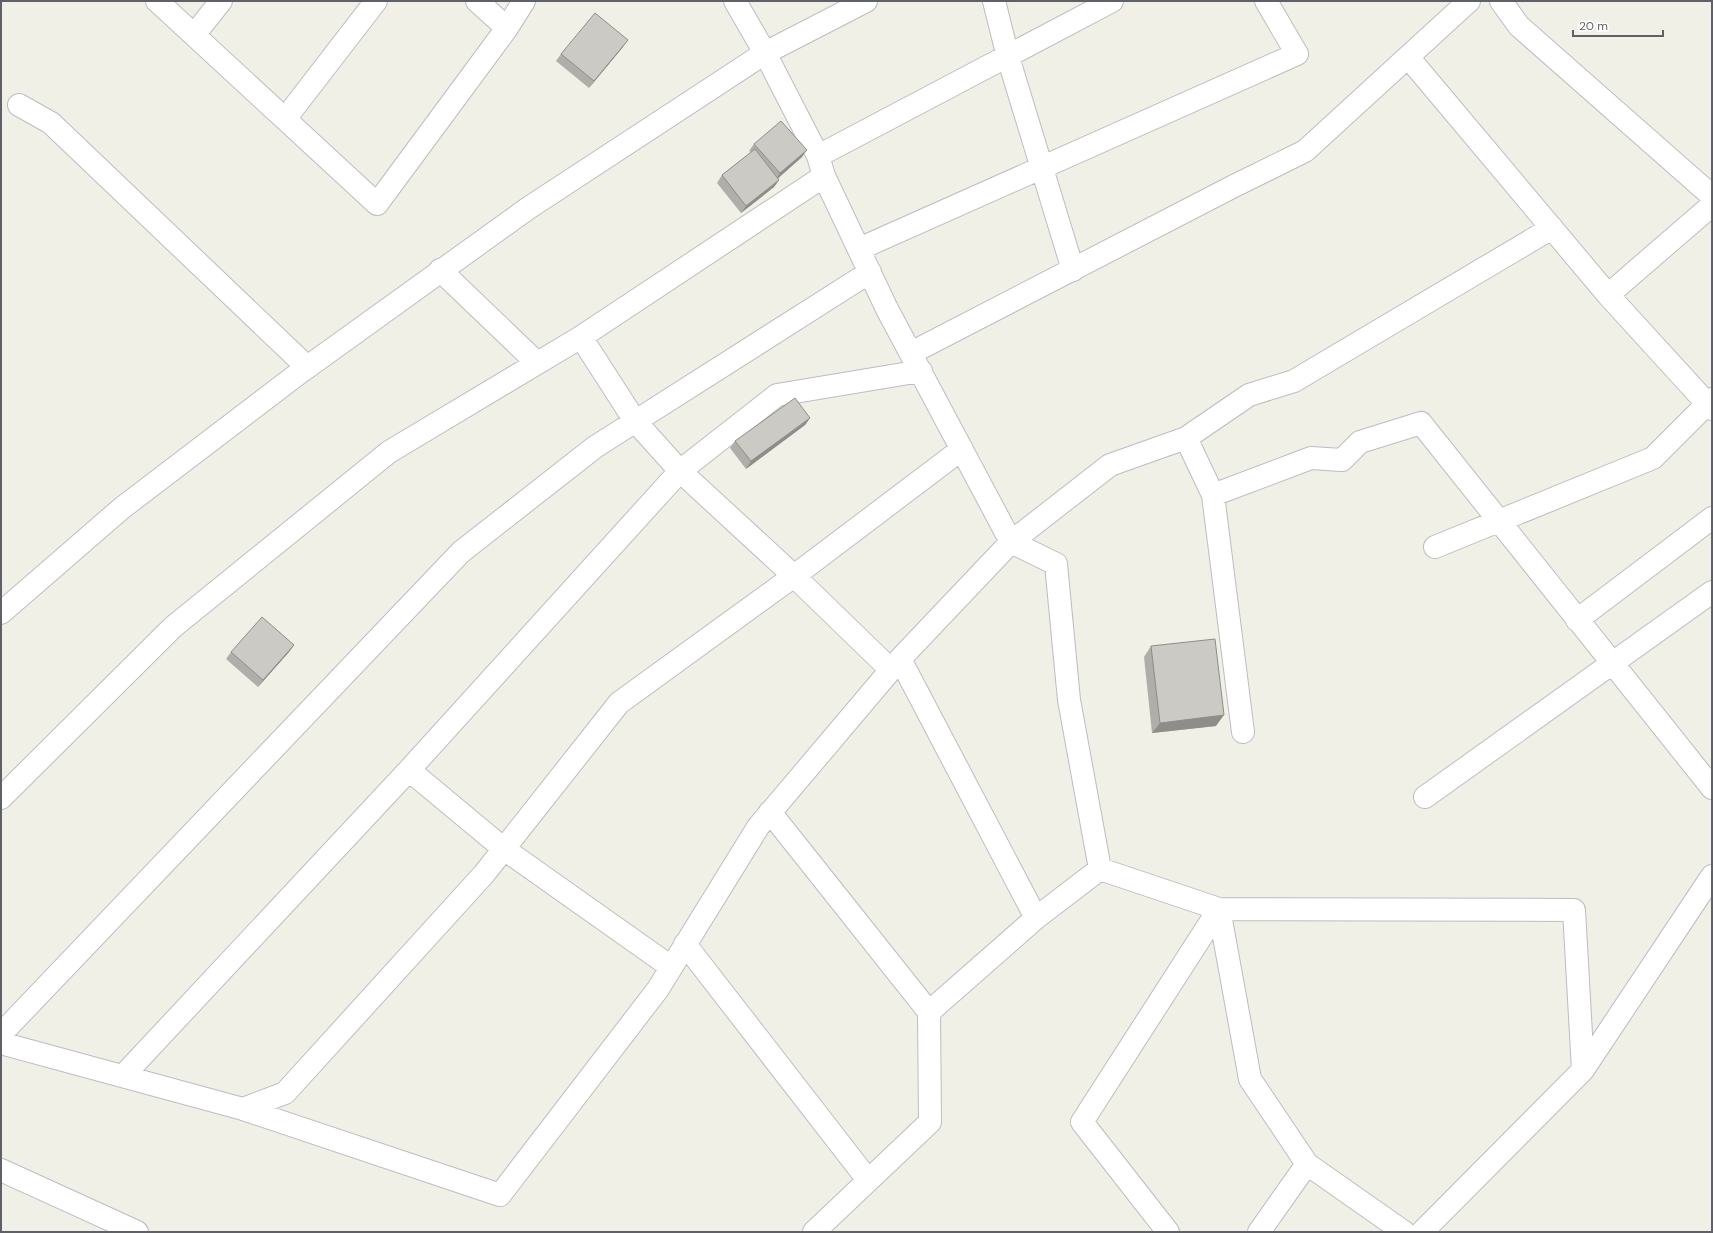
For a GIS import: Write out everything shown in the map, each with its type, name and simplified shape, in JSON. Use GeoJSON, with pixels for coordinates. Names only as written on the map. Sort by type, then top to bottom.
{"type":"FeatureCollection","features":[{"type":"Feature","properties":{"kind":"street"},"geometry":{"type":"LineString","coordinates":[[157,1],[377,204],[507,28],[524,1]]}},
{"type":"Feature","properties":{"kind":"street"},"geometry":{"type":"LineString","coordinates":[[194,35],[221,1]]}},
{"type":"Feature","properties":{"kind":"street"},"geometry":{"type":"LineString","coordinates":[[285,119],[376,1]]}},
{"type":"Feature","properties":{"kind":"street"},"geometry":{"type":"LineString","coordinates":[[477,1],[507,28]]}},
{"type":"Feature","properties":{"kind":"street"},"geometry":{"type":"LineString","coordinates":[[735,1],[765,53],[821,166],[870,272],[1011,542],[1056,564],[1069,700],[1100,868]]}},
{"type":"Feature","properties":{"kind":"street"},"geometry":{"type":"LineString","coordinates":[[1,613],[122,508],[305,369],[440,270],[527,209],[765,53],[866,1]]}},
{"type":"Feature","properties":{"kind":"street"},"geometry":{"type":"LineString","coordinates":[[994,1],[1008,57],[1073,270]]}},
{"type":"Feature","properties":{"kind":"street"},"geometry":{"type":"LineString","coordinates":[[1,798],[173,627],[389,452],[581,337],[821,166],[1008,57],[1112,1]]}},
{"type":"Feature","properties":{"kind":"street"},"geometry":{"type":"LineString","coordinates":[[859,249],[1297,54],[1266,1]]}},
{"type":"Feature","properties":{"kind":"street"},"geometry":{"type":"LineString","coordinates":[[123,1076],[409,770],[680,471],[778,395],[916,362],[1073,270],[1305,151],[1469,1]]}},
{"type":"Feature","properties":{"kind":"street"},"geometry":{"type":"LineString","coordinates":[[1501,1],[1519,26],[1712,196]]}},
{"type":"Feature","properties":{"kind":"street"},"geometry":{"type":"LineString","coordinates":[[1408,57],[1608,295],[1710,404],[1652,458],[1435,547]]}},
{"type":"Feature","properties":{"kind":"street"},"geometry":{"type":"LineString","coordinates":[[19,105],[51,123],[305,369]]}},
{"type":"Feature","properties":{"kind":"street"},"geometry":{"type":"LineString","coordinates":[[1608,295],[1712,205]]}},
{"type":"Feature","properties":{"kind":"street"},"geometry":{"type":"LineString","coordinates":[[1,1043],[243,1109],[500,1195],[658,989],[758,827],[895,664],[1011,542],[1110,465],[1186,438],[1249,395],[1294,381],[1552,228]]}},
{"type":"Feature","properties":{"kind":"street"},"geometry":{"type":"LineString","coordinates":[[440,270],[538,363]]}},
{"type":"Feature","properties":{"kind":"street"},"geometry":{"type":"LineString","coordinates":[[1,1034],[461,552],[596,447],[870,272]]}},
{"type":"Feature","properties":{"kind":"street"},"geometry":{"type":"LineString","coordinates":[[581,337],[635,421],[680,471],[794,576],[895,664],[1036,918]]}},
{"type":"Feature","properties":{"kind":"street"},"geometry":{"type":"LineString","coordinates":[[1213,495],[1311,458],[1342,460],[1360,442],[1421,423],[1712,788]]}},
{"type":"Feature","properties":{"kind":"street"},"geometry":{"type":"LineString","coordinates":[[1186,438],[1213,495],[1243,732]]}},
{"type":"Feature","properties":{"kind":"street"},"geometry":{"type":"LineString","coordinates":[[243,1109],[285,1093],[484,874],[619,703],[794,576],[962,449]]}},
{"type":"Feature","properties":{"kind":"street"},"geometry":{"type":"LineString","coordinates":[[1577,620],[1712,518]]}},
{"type":"Feature","properties":{"kind":"street"},"geometry":{"type":"LineString","coordinates":[[1425,797],[1712,592]]}},
{"type":"Feature","properties":{"kind":"street"},"geometry":{"type":"LineString","coordinates":[[409,770],[504,849],[671,967]]}},
{"type":"Feature","properties":{"kind":"street"},"geometry":{"type":"LineString","coordinates":[[770,812],[929,1012],[930,1122],[814,1232]]}},
{"type":"Feature","properties":{"kind":"street"},"geometry":{"type":"LineString","coordinates":[[1100,868],[1219,909],[1574,910],[1583,1070]]}},
{"type":"Feature","properties":{"kind":"street"},"geometry":{"type":"LineString","coordinates":[[929,1012],[1036,918],[1100,868]]}},
{"type":"Feature","properties":{"kind":"street"},"geometry":{"type":"LineString","coordinates":[[1422,1232],[1583,1070],[1712,876]]}},
{"type":"Feature","properties":{"kind":"street"},"geometry":{"type":"LineString","coordinates":[[1219,909],[1250,1079],[1308,1164],[1404,1232]]}},
{"type":"Feature","properties":{"kind":"street"},"geometry":{"type":"LineString","coordinates":[[1168,1232],[1082,1122],[1219,909]]}},
{"type":"Feature","properties":{"kind":"street"},"geometry":{"type":"LineString","coordinates":[[685,944],[868,1180]]}},
{"type":"Feature","properties":{"kind":"street"},"geometry":{"type":"LineString","coordinates":[[1259,1232],[1308,1164]]}},
{"type":"Feature","properties":{"kind":"street"},"geometry":{"type":"LineString","coordinates":[[1,1170],[137,1232]]}},
{"type":"Feature","properties":{"kind":"building"},"geometry":{"type":"Polygon","coordinates":[[[595,13],[628,40],[594,81],[561,54],[595,13]]]}},
{"type":"Feature","properties":{"kind":"building"},"geometry":{"type":"Polygon","coordinates":[[[781,121],[807,150],[780,173],[754,144],[781,121]]]}},
{"type":"Feature","properties":{"kind":"building"},"geometry":{"type":"Polygon","coordinates":[[[755,149],[779,180],[746,206],[722,175],[755,149]]]}},
{"type":"Feature","properties":{"kind":"building"},"geometry":{"type":"Polygon","coordinates":[[[795,398],[810,418],[751,461],[735,441],[795,398]]]}},
{"type":"Feature","properties":{"kind":"building"},"geometry":{"type":"Polygon","coordinates":[[[262,617],[294,645],[263,680],[231,652],[262,617]]]}},
{"type":"Feature","properties":{"kind":"building"},"geometry":{"type":"Polygon","coordinates":[[[1215,639],[1224,715],[1160,723],[1151,646],[1215,639]]]}}]}
